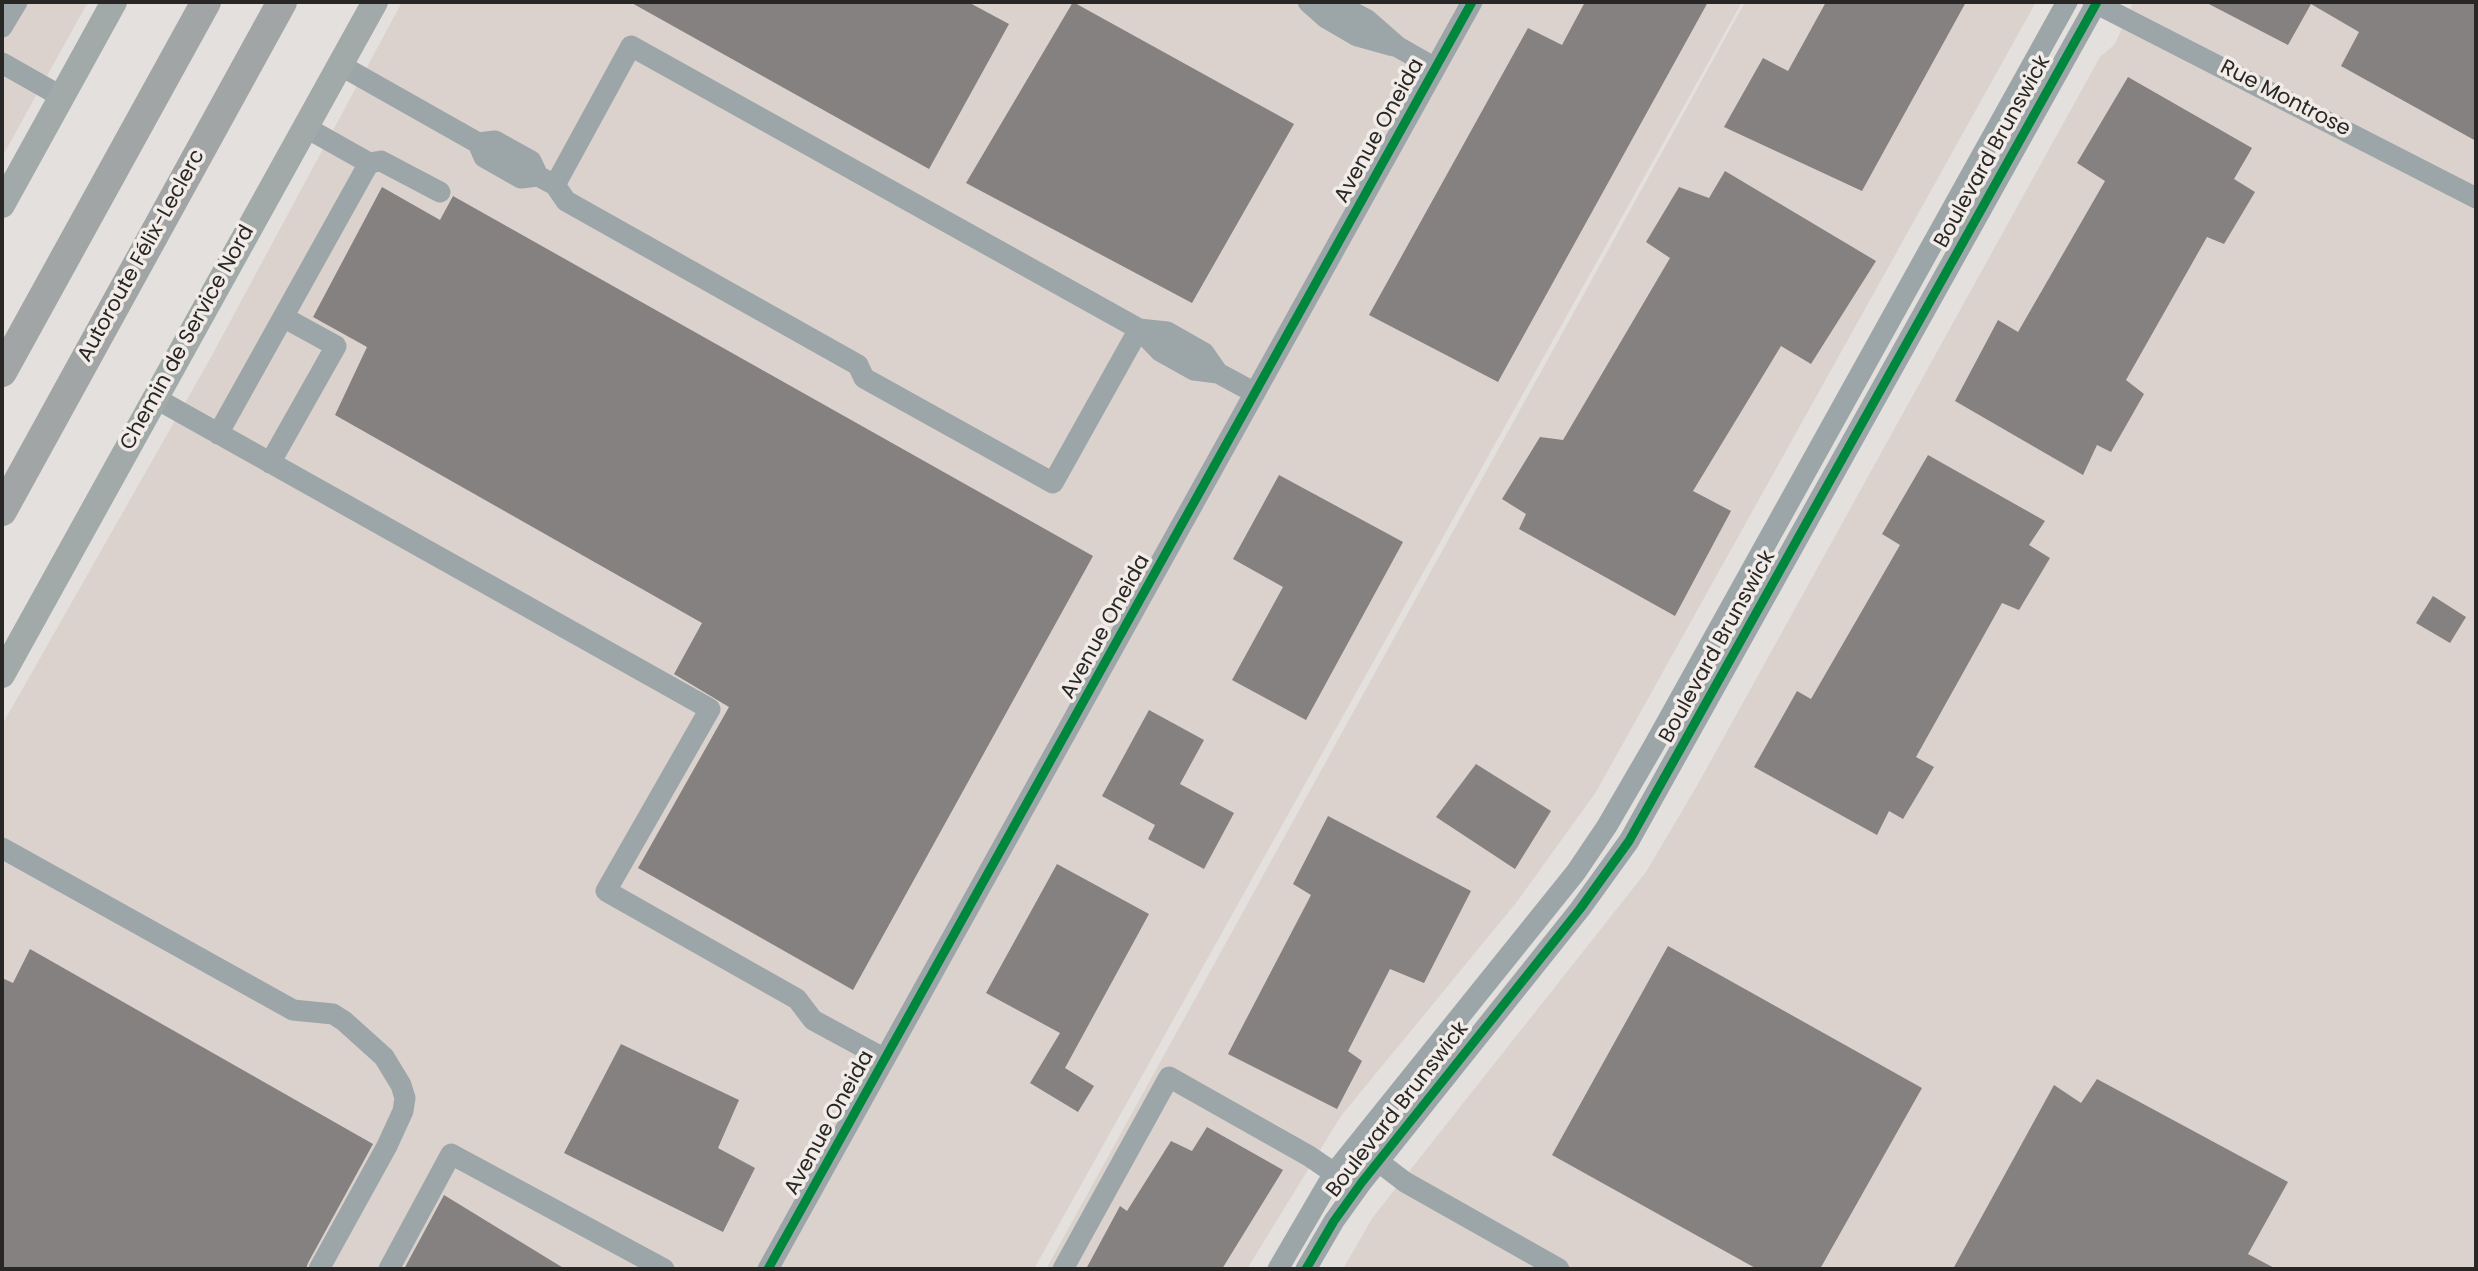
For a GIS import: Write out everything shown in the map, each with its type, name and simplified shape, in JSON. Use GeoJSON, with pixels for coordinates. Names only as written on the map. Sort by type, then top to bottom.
{"type":"FeatureCollection","features":[{"type":"Feature","properties":{"kind":"highway"},"geometry":{"type":"LineString","coordinates":[[2,372],[206,2]]}},
{"type":"Feature","properties":{"kind":"highway","name":"Autoroute Félix-Leclerc"},"geometry":{"type":"LineString","coordinates":[[2,511],[282,2]]}},
{"type":"Feature","properties":{"kind":"main road"},"geometry":{"type":"LineString","coordinates":[[2,205],[114,2]]}},
{"type":"Feature","properties":{"kind":"main road","name":"Chemin de Service Nord"},"geometry":{"type":"LineString","coordinates":[[2,675],[375,2]]}},
{"type":"Feature","properties":{"kind":"street"},"geometry":{"type":"LineString","coordinates":[[2,27],[17,2]]}},
{"type":"Feature","properties":{"kind":"street"},"geometry":{"type":"LineString","coordinates":[[1308,2],[1326,18],[1357,36],[1398,47]]}},
{"type":"Feature","properties":{"kind":"street"},"geometry":{"type":"LineString","coordinates":[[1334,2],[1366,19],[1398,47],[1436,68]]}},
{"type":"Feature","properties":{"kind":"street","name":"Boulevard Brunswick"},"geometry":{"type":"LineString","coordinates":[[1278,1269],[1334,1173],[1576,872],[1607,826],[2067,2]]}},
{"type":"Feature","properties":{"kind":"street","name":"Boulevard Brunswick"},"geometry":{"type":"LineString","coordinates":[[1306,1269],[1348,1200],[1567,926],[1629,841],[2096,2]]}},
{"type":"Feature","properties":{"kind":"street","name":"Rue Montrose"},"geometry":{"type":"LineString","coordinates":[[2096,2],[2476,198]]}},
{"type":"Feature","properties":{"kind":"street","name":"Avenue Oneida"},"geometry":{"type":"LineString","coordinates":[[768,1269],[1436,68],[1467,3]]}},
{"type":"Feature","properties":{"kind":"street"},"geometry":{"type":"LineString","coordinates":[[546,180],[631,46],[1139,329],[1167,332],[1204,353],[1218,373],[1255,393]]}},
{"type":"Feature","properties":{"kind":"street"},"geometry":{"type":"LineString","coordinates":[[2,63],[62,97]]}},
{"type":"Feature","properties":{"kind":"street"},"geometry":{"type":"LineString","coordinates":[[340,65],[478,143],[484,157],[521,178],[546,180],[566,201],[858,365],[864,378],[1053,483],[1139,329]]}},
{"type":"Feature","properties":{"kind":"street"},"geometry":{"type":"LineString","coordinates":[[305,127],[369,163],[380,161],[440,192]]}},
{"type":"Feature","properties":{"kind":"street"},"geometry":{"type":"LineString","coordinates":[[218,434],[369,163]]}},
{"type":"Feature","properties":{"kind":"street"},"geometry":{"type":"LineString","coordinates":[[270,463],[336,346],[283,317]]}},
{"type":"Feature","properties":{"kind":"street"},"geometry":{"type":"LineString","coordinates":[[155,398],[710,709],[606,891],[797,999],[813,1020],[885,1059]]}},
{"type":"Feature","properties":{"kind":"street"},"geometry":{"type":"LineString","coordinates":[[2,848],[293,1010],[333,1014],[384,1057],[401,1085],[405,1098],[403,1111],[387,1146],[319,1269]]}},
{"type":"Feature","properties":{"kind":"street"},"geometry":{"type":"LineString","coordinates":[[1063,1269],[1169,1077],[1309,1156],[1334,1173]]}},
{"type":"Feature","properties":{"kind":"street"},"geometry":{"type":"LineString","coordinates":[[1357,1144],[1405,1182],[1559,1269]]}},
{"type":"Feature","properties":{"kind":"street"},"geometry":{"type":"LineString","coordinates":[[389,1269],[451,1154],[664,1269]]}},
{"type":"Feature","properties":{"kind":"shaded area"},"geometry":{"type":"Polygon","coordinates":[[[2,2],[88,2],[2,157],[2,2]]]}},
{"type":"Feature","properties":{"kind":"shaded area"},"geometry":{"type":"Polygon","coordinates":[[[402,2],[1742,2],[1034,1269],[2,1269],[2,725],[210,359],[402,2]]]}},
{"type":"Feature","properties":{"kind":"shaded area"},"geometry":{"type":"Polygon","coordinates":[[[1745,2],[2036,2],[1596,792],[1516,903],[1341,1116],[1247,1269],[1046,1269],[1745,2]]]}},
{"type":"Feature","properties":{"kind":"shaded area"},"geometry":{"type":"Polygon","coordinates":[[[2133,2],[2476,2],[2476,1269],[1343,1269],[1373,1217],[1646,872],[1698,784],[2100,57],[2115,44],[2133,2]]]}},
{"type":"Feature","properties":{"kind":"building"},"geometry":{"type":"Polygon","coordinates":[[[630,2],[968,2],[1009,24],[929,169],[630,2]]]}},
{"type":"Feature","properties":{"kind":"building"},"geometry":{"type":"Polygon","coordinates":[[[1073,2],[1294,124],[1192,303],[966,183],[1073,2]]]}},
{"type":"Feature","properties":{"kind":"building"},"geometry":{"type":"Polygon","coordinates":[[[1585,2],[1708,2],[1498,382],[1369,315],[1528,28],[1562,45],[1585,2]]]}},
{"type":"Feature","properties":{"kind":"building"},"geometry":{"type":"Polygon","coordinates":[[[1826,2],[1966,2],[1862,191],[1724,127],[1763,58],[1788,71],[1826,2]]]}},
{"type":"Feature","properties":{"kind":"building"},"geometry":{"type":"Polygon","coordinates":[[[2205,2],[2476,2],[2476,141],[2341,66],[2359,32],[2311,4],[2288,45],[2205,2]]]}},
{"type":"Feature","properties":{"kind":"building"},"geometry":{"type":"Polygon","coordinates":[[[2128,77],[2252,148],[2234,179],[2255,192],[2224,244],[2207,237],[2126,380],[2144,394],[2111,452],[2097,445],[2083,475],[1955,401],[1998,320],[2018,332],[2105,181],[2077,163],[2128,77]]]}},
{"type":"Feature","properties":{"kind":"building"},"geometry":{"type":"Polygon","coordinates":[[[1725,171],[1876,261],[1811,364],[1781,346],[1693,491],[1731,511],[1675,616],[1519,529],[1526,514],[1502,499],[1540,437],[1563,440],[1670,258],[1646,242],[1679,187],[1709,198],[1725,171]]]}},
{"type":"Feature","properties":{"kind":"building"},"geometry":{"type":"Polygon","coordinates":[[[382,187],[440,220],[453,196],[1093,556],[853,990],[638,868],[729,707],[674,674],[702,623],[335,415],[367,347],[313,317],[382,187]]]}},
{"type":"Feature","properties":{"kind":"building"},"geometry":{"type":"Polygon","coordinates":[[[1928,455],[2045,521],[2029,545],[2050,558],[2019,610],[2002,603],[1916,757],[1934,767],[1903,819],[1889,811],[1877,835],[1754,767],[1797,691],[1811,699],[1900,545],[1882,534],[1928,455]]]}},
{"type":"Feature","properties":{"kind":"building"},"geometry":{"type":"Polygon","coordinates":[[[1279,475],[1403,542],[1306,720],[1232,680],[1283,587],[1233,559],[1279,475]]]}},
{"type":"Feature","properties":{"kind":"building"},"geometry":{"type":"Polygon","coordinates":[[[2433,596],[2466,617],[2450,643],[2416,623],[2433,596]]]}},
{"type":"Feature","properties":{"kind":"building"},"geometry":{"type":"Polygon","coordinates":[[[1149,710],[1204,740],[1180,784],[1234,813],[1204,869],[1148,839],[1155,825],[1102,796],[1149,710]]]}},
{"type":"Feature","properties":{"kind":"building"},"geometry":{"type":"Polygon","coordinates":[[[1476,764],[1551,811],[1515,869],[1436,817],[1476,764]]]}},
{"type":"Feature","properties":{"kind":"building"},"geometry":{"type":"Polygon","coordinates":[[[1328,816],[1471,891],[1424,983],[1390,969],[1348,1051],[1362,1061],[1337,1109],[1228,1054],[1311,895],[1293,884],[1328,816]]]}},
{"type":"Feature","properties":{"kind":"building"},"geometry":{"type":"Polygon","coordinates":[[[1057,864],[1149,914],[1065,1068],[1094,1086],[1078,1112],[1030,1083],[1060,1033],[986,993],[1057,864]]]}},
{"type":"Feature","properties":{"kind":"building"},"geometry":{"type":"Polygon","coordinates":[[[1668,946],[1922,1088],[1820,1269],[1757,1269],[1552,1155],[1668,946]]]}},
{"type":"Feature","properties":{"kind":"building"},"geometry":{"type":"Polygon","coordinates":[[[30,949],[373,1144],[306,1269],[2,1269],[2,978],[13,983],[30,949]]]}},
{"type":"Feature","properties":{"kind":"building"},"geometry":{"type":"Polygon","coordinates":[[[621,1044],[739,1100],[718,1148],[755,1168],[723,1232],[564,1153],[621,1044]]]}},
{"type":"Feature","properties":{"kind":"building"},"geometry":{"type":"Polygon","coordinates":[[[2097,1079],[2288,1182],[2248,1254],[2276,1269],[1953,1269],[2054,1085],[2081,1103],[2097,1079]]]}},
{"type":"Feature","properties":{"kind":"building"},"geometry":{"type":"Polygon","coordinates":[[[1207,1127],[1283,1170],[1222,1269],[1086,1269],[1120,1206],[1127,1211],[1171,1141],[1192,1151],[1207,1127]]]}},
{"type":"Feature","properties":{"kind":"building"},"geometry":{"type":"Polygon","coordinates":[[[444,1195],[565,1269],[404,1269],[444,1195]]]}},
{"type":"Feature","properties":{"kind":"cycle path"},"geometry":{"type":"LineString","coordinates":[[768,1269],[1472,2]]}},
{"type":"Feature","properties":{"kind":"cycle path"},"geometry":{"type":"LineString","coordinates":[[1306,1269],[1334,1221],[1362,1182],[1580,909],[1629,841],[2097,2]]}}]}
